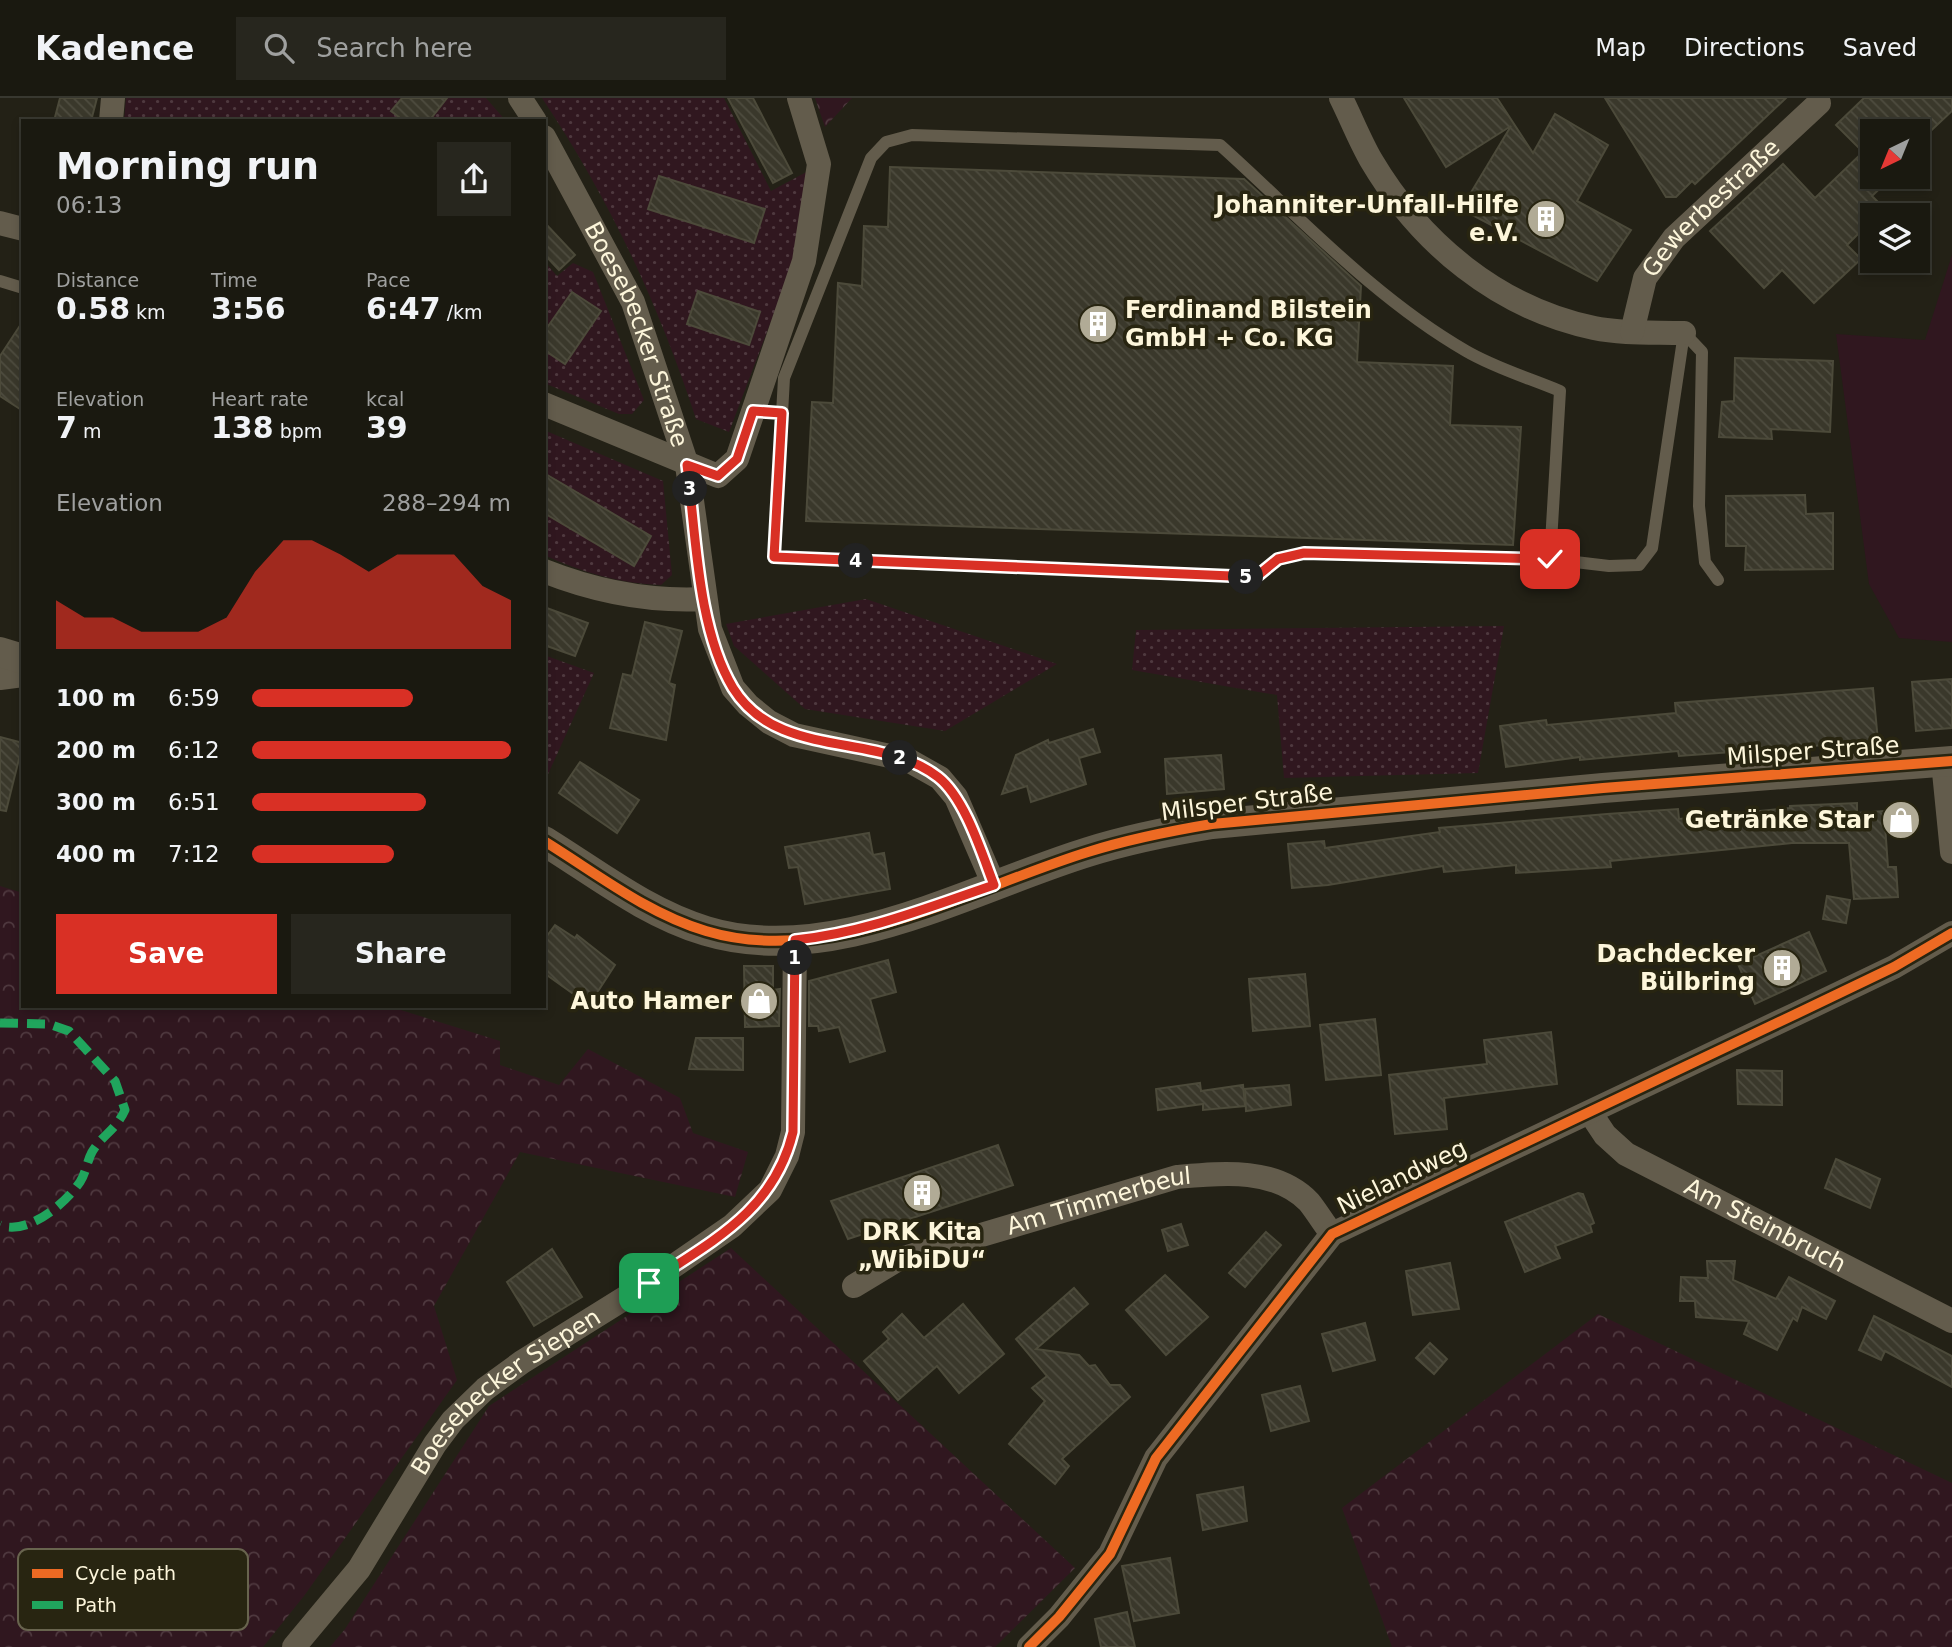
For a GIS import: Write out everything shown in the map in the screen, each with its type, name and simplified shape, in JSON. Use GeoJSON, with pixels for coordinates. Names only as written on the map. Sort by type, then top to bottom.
{"type":"FeatureCollection","features":[{"type":"Feature","properties":{"kind":"street"},"geometry":{"type":"LineString","coordinates":[[111,119],[113,98]]}},
{"type":"Feature","properties":{"kind":"street"},"geometry":{"type":"LineString","coordinates":[[520,98],[534,119]]}},
{"type":"Feature","properties":{"kind":"street"},"geometry":{"type":"LineString","coordinates":[[546,405],[718,476],[737,459],[804,261],[819,164],[799,98]]}},
{"type":"Feature","properties":{"kind":"street"},"geometry":{"type":"LineString","coordinates":[[1341,98],[1371,160],[1408,213],[1435,243],[1489,286],[1545,312],[1594,328],[1684,333]]}},
{"type":"Feature","properties":{"kind":"street","name":"Gewerbestraße"},"geometry":{"type":"LineString","coordinates":[[1632,332],[1645,278],[1674,238],[1819,103]]}},
{"type":"Feature","properties":{"kind":"street","name":"Boesebecker Straße"},"geometry":{"type":"LineString","coordinates":[[546,141],[633,302],[687,465],[710,629],[733,688],[748,705],[794,735],[908,760],[940,778],[956,797],[994,885]]}},
{"type":"Feature","properties":{"kind":"street"},"geometry":{"type":"LineString","coordinates":[[0,223],[21,228]]}},
{"type":"Feature","properties":{"kind":"street"},"geometry":{"type":"LineString","coordinates":[[546,572],[590,589],[666,601],[705,599]]}},
{"type":"Feature","properties":{"kind":"street"},"geometry":{"type":"LineString","coordinates":[[0,652],[21,658]]}},
{"type":"Feature","properties":{"kind":"street"},"geometry":{"type":"LineString","coordinates":[[0,678],[21,675]]}},
{"type":"Feature","properties":{"kind":"street"},"geometry":{"type":"LineString","coordinates":[[1948,762],[1952,852]]}},
{"type":"Feature","properties":{"kind":"street","name":"Milsper Straße"},"geometry":{"type":"LineString","coordinates":[[546,842],[674,920],[735,939],[795,940],[829,937],[883,923],[1088,852],[1154,834],[1212,824],[1603,788],[1948,762]]}},
{"type":"Feature","properties":{"kind":"street","name":"Nielandweg"},"geometry":{"type":"LineString","coordinates":[[1030,1647],[1059,1617],[1110,1555],[1156,1458],[1332,1234],[1458,1172],[1591,1114],[1894,967],[1952,933]]}},
{"type":"Feature","properties":{"kind":"street","name":"Boesebecker Siepen"},"geometry":{"type":"LineString","coordinates":[[294,1647],[359,1569],[435,1444],[485,1390],[722,1234],[770,1190],[788,1156],[793,1132],[795,940]]}},
{"type":"Feature","properties":{"kind":"street","name":"Am Steinbruch"},"geometry":{"type":"LineString","coordinates":[[1591,1114],[1605,1135],[1626,1154],[1952,1321]]}},
{"type":"Feature","properties":{"kind":"street","name":"Am Timmerbeul"},"geometry":{"type":"LineString","coordinates":[[854,1286],[897,1260],[1177,1177],[1220,1173],[1258,1176],[1290,1187],[1309,1202],[1332,1234]]}},
{"type":"Feature","properties":{"kind":"lane"},"geometry":{"type":"LineString","coordinates":[[1550,559],[1560,391],[1467,352],[1405,309],[1359,273],[1220,145],[912,135],[886,142],[871,158],[783,378],[774,557],[1256,577],[1278,559],[1304,553],[1550,559],[1609,566],[1639,565],[1652,548],[1684,333]]}},
{"type":"Feature","properties":{"kind":"lane"},"geometry":{"type":"LineString","coordinates":[[0,281],[21,287]]}},
{"type":"Feature","properties":{"kind":"lane"},"geometry":{"type":"LineString","coordinates":[[1684,333],[1702,352],[1699,506],[1705,562],[1718,579]]}},
{"type":"Feature","properties":{"kind":"lane"},"geometry":{"type":"LineString","coordinates":[[753,411],[782,413]]}},
{"type":"Feature","properties":{"kind":"green space"},"geometry":{"type":"Polygon","coordinates":[[[126,98],[486,98],[504,119],[124,119],[126,98]]]}},
{"type":"Feature","properties":{"kind":"green space"},"geometry":{"type":"Polygon","coordinates":[[[542,98],[724,98],[771,191],[812,169],[792,266],[729,432],[696,419],[666,335],[630,253],[589,174],[542,98]]]}},
{"type":"Feature","properties":{"kind":"green space"},"geometry":{"type":"Polygon","coordinates":[[[815,98],[852,98],[825,127],[815,98]]]}},
{"type":"Feature","properties":{"kind":"green space"},"geometry":{"type":"Polygon","coordinates":[[[1952,255],[1952,642],[1899,638],[1869,584],[1836,334],[1925,340],[1952,255]]]}},
{"type":"Feature","properties":{"kind":"green space"},"geometry":{"type":"Polygon","coordinates":[[[546,263],[557,276],[573,263],[593,272],[644,400],[632,414],[619,414],[546,384],[546,263]]]}},
{"type":"Feature","properties":{"kind":"green space"},"geometry":{"type":"Polygon","coordinates":[[[546,431],[663,481],[672,575],[661,585],[601,576],[546,556],[546,431]]]}},
{"type":"Feature","properties":{"kind":"green space"},"geometry":{"type":"Polygon","coordinates":[[[866,599],[1057,664],[945,731],[805,709],[734,646],[726,624],[866,599]]]}},
{"type":"Feature","properties":{"kind":"green space"},"geometry":{"type":"Polygon","coordinates":[[[1504,626],[1478,773],[1284,778],[1277,695],[1132,670],[1136,630],[1504,626]]]}},
{"type":"Feature","properties":{"kind":"green space"},"geometry":{"type":"Polygon","coordinates":[[[546,656],[594,673],[546,779],[546,656]]]}},
{"type":"Feature","properties":{"kind":"green space"},"geometry":{"type":"Polygon","coordinates":[[[0,886],[21,892],[21,1008],[394,1008],[500,1041],[500,1065],[559,1085],[588,1049],[680,1098],[693,1133],[748,1152],[735,1197],[520,1152],[434,1306],[457,1380],[304,1596],[263,1647],[0,1647],[0,886]]]}},
{"type":"Feature","properties":{"kind":"green space"},"geometry":{"type":"Polygon","coordinates":[[[731,1248],[1075,1568],[995,1647],[330,1647],[345,1629],[489,1406],[731,1248]]]}},
{"type":"Feature","properties":{"kind":"green space"},"geometry":{"type":"Polygon","coordinates":[[[1598,1314],[1952,1483],[1952,1647],[1392,1647],[1342,1508],[1598,1314]]]}},
{"type":"Feature","properties":{"kind":"building"},"geometry":{"type":"Polygon","coordinates":[[[60,98],[97,98],[92,119],[55,119],[60,98]]]}},
{"type":"Feature","properties":{"kind":"building"},"geometry":{"type":"Polygon","coordinates":[[[402,98],[447,98],[431,119],[401,119],[391,111],[402,98]]]}},
{"type":"Feature","properties":{"kind":"building"},"geometry":{"type":"Polygon","coordinates":[[[728,98],[753,98],[792,173],[773,183],[728,98]]]}},
{"type":"Feature","properties":{"kind":"building"},"geometry":{"type":"Polygon","coordinates":[[[1404,98],[1497,98],[1533,153],[1555,114],[1608,145],[1577,201],[1631,230],[1597,281],[1461,209],[1511,126],[1446,167],[1404,98]]]}},
{"type":"Feature","properties":{"kind":"building"},"geometry":{"type":"Polygon","coordinates":[[[1605,98],[1786,98],[1695,184],[1692,181],[1676,197],[1666,197],[1605,98]]]}},
{"type":"Feature","properties":{"kind":"building"},"geometry":{"type":"Polygon","coordinates":[[[1864,98],[1952,98],[1952,111],[1930,132],[1930,119],[1860,119],[1860,149],[1836,125],[1864,98]]]}},
{"type":"Feature","properties":{"kind":"building"},"geometry":{"type":"Polygon","coordinates":[[[1860,155],[1860,189],[1879,189],[1872,196],[1879,203],[1860,203],[1860,232],[1847,245],[1860,260],[1814,303],[1782,270],[1764,288],[1710,231],[1783,164],[1815,198],[1860,155]]]}},
{"type":"Feature","properties":{"kind":"building","name":"Ferdinand Bilstein GmbH + Co. KG"},"geometry":{"type":"Polygon","coordinates":[[[890,167],[1244,179],[1361,286],[1357,362],[1453,366],[1450,425],[1521,427],[1513,545],[806,521],[812,402],[833,403],[838,283],[862,286],[864,226],[888,227],[890,167]]]}},
{"type":"Feature","properties":{"kind":"building"},"geometry":{"type":"Polygon","coordinates":[[[659,176],[765,209],[754,243],[648,209],[659,176]]]}},
{"type":"Feature","properties":{"kind":"building"},"geometry":{"type":"Polygon","coordinates":[[[546,224],[575,255],[559,270],[546,256],[546,224]]]}},
{"type":"Feature","properties":{"kind":"building"},"geometry":{"type":"Polygon","coordinates":[[[698,291],[760,312],[749,345],[687,324],[698,291]]]}},
{"type":"Feature","properties":{"kind":"building"},"geometry":{"type":"Polygon","coordinates":[[[572,292],[601,311],[565,364],[546,351],[546,329],[572,292]]]}},
{"type":"Feature","properties":{"kind":"building"},"geometry":{"type":"Polygon","coordinates":[[[21,324],[21,410],[0,396],[0,356],[21,324]]]}},
{"type":"Feature","properties":{"kind":"building"},"geometry":{"type":"Polygon","coordinates":[[[1735,358],[1833,361],[1830,432],[1771,429],[1772,439],[1719,437],[1722,402],[1734,401],[1735,358]]]}},
{"type":"Feature","properties":{"kind":"building"},"geometry":{"type":"Polygon","coordinates":[[[546,474],[651,536],[634,566],[546,514],[546,474]]]}},
{"type":"Feature","properties":{"kind":"building"},"geometry":{"type":"Polygon","coordinates":[[[1805,495],[1806,514],[1833,513],[1833,569],[1745,570],[1746,546],[1726,546],[1726,496],[1805,495]]]}},
{"type":"Feature","properties":{"kind":"building"},"geometry":{"type":"Polygon","coordinates":[[[546,608],[588,623],[575,656],[546,646],[546,608]]]}},
{"type":"Feature","properties":{"kind":"building"},"geometry":{"type":"Polygon","coordinates":[[[645,622],[682,631],[669,683],[675,685],[666,740],[610,728],[623,674],[632,676],[645,622]]]}},
{"type":"Feature","properties":{"kind":"building"},"geometry":{"type":"Polygon","coordinates":[[[1952,679],[1952,728],[1916,731],[1912,682],[1952,679]]]}},
{"type":"Feature","properties":{"kind":"building"},"geometry":{"type":"Polygon","coordinates":[[[1873,688],[1878,741],[1679,756],[1678,751],[1580,760],[1580,757],[1506,767],[1500,726],[1546,720],[1547,725],[1676,713],[1675,703],[1873,688]]]}},
{"type":"Feature","properties":{"kind":"building"},"geometry":{"type":"Polygon","coordinates":[[[1093,729],[1100,752],[1079,758],[1086,784],[1031,802],[1027,786],[1002,794],[1016,755],[1048,740],[1049,743],[1093,729]]]}},
{"type":"Feature","properties":{"kind":"building"},"geometry":{"type":"Polygon","coordinates":[[[0,737],[21,742],[21,751],[6,811],[0,810],[0,737]]]}},
{"type":"Feature","properties":{"kind":"building"},"geometry":{"type":"Polygon","coordinates":[[[1221,755],[1224,789],[1167,794],[1165,759],[1221,755]]]}},
{"type":"Feature","properties":{"kind":"building"},"geometry":{"type":"Polygon","coordinates":[[[580,762],[639,800],[617,833],[559,793],[580,762]]]}},
{"type":"Feature","properties":{"kind":"building"},"geometry":{"type":"Polygon","coordinates":[[[1857,803],[1857,813],[1884,811],[1888,867],[1896,867],[1898,897],[1854,899],[1849,843],[1792,843],[1610,861],[1611,867],[1516,873],[1516,865],[1444,872],[1443,866],[1328,885],[1292,888],[1288,844],[1324,841],[1325,848],[1440,832],[1439,828],[1607,814],[1678,809],[1679,819],[1790,806],[1857,803]]]}},
{"type":"Feature","properties":{"kind":"building"},"geometry":{"type":"Polygon","coordinates":[[[869,833],[873,855],[884,853],[890,889],[805,904],[798,867],[789,868],[785,847],[869,833]]]}},
{"type":"Feature","properties":{"kind":"building"},"geometry":{"type":"Polygon","coordinates":[[[1827,896],[1850,900],[1846,923],[1823,919],[1827,896]]]}},
{"type":"Feature","properties":{"kind":"building"},"geometry":{"type":"Polygon","coordinates":[[[555,925],[575,938],[577,935],[615,965],[589,1005],[546,974],[546,937],[555,925]]]}},
{"type":"Feature","properties":{"kind":"building","name":"Dachdecker Bülbring"},"geometry":{"type":"Polygon","coordinates":[[[1809,932],[1826,971],[1755,1004],[1738,964],[1809,932]]]}},
{"type":"Feature","properties":{"kind":"building"},"geometry":{"type":"Polygon","coordinates":[[[888,960],[896,992],[870,999],[885,1051],[850,1062],[839,1027],[819,1031],[818,1026],[809,1026],[809,981],[888,960]]]}},
{"type":"Feature","properties":{"kind":"building","name":"Auto Hamer"},"geometry":{"type":"Polygon","coordinates":[[[744,966],[773,966],[773,990],[780,989],[779,1026],[745,1027],[744,966]]]}},
{"type":"Feature","properties":{"kind":"building"},"geometry":{"type":"Polygon","coordinates":[[[1305,974],[1310,1026],[1253,1031],[1249,979],[1305,974]]]}},
{"type":"Feature","properties":{"kind":"building"},"geometry":{"type":"Polygon","coordinates":[[[1375,1019],[1381,1075],[1326,1080],[1320,1025],[1375,1019]]]}},
{"type":"Feature","properties":{"kind":"building"},"geometry":{"type":"Polygon","coordinates":[[[1551,1032],[1557,1084],[1444,1098],[1447,1129],[1395,1134],[1389,1075],[1487,1064],[1484,1040],[1551,1032]]]}},
{"type":"Feature","properties":{"kind":"building"},"geometry":{"type":"Polygon","coordinates":[[[696,1038],[743,1038],[743,1070],[689,1069],[696,1038]]]}},
{"type":"Feature","properties":{"kind":"building"},"geometry":{"type":"Polygon","coordinates":[[[1737,1070],[1782,1071],[1782,1105],[1738,1104],[1737,1070]]]}},
{"type":"Feature","properties":{"kind":"building"},"geometry":{"type":"Polygon","coordinates":[[[1200,1083],[1201,1091],[1243,1085],[1245,1106],[1203,1110],[1203,1104],[1158,1110],[1156,1089],[1200,1083]]]}},
{"type":"Feature","properties":{"kind":"building"},"geometry":{"type":"Polygon","coordinates":[[[1289,1085],[1291,1105],[1246,1111],[1245,1089],[1289,1085]]]}},
{"type":"Feature","properties":{"kind":"building","name":"DRK Kita „WibiDU“"},"geometry":{"type":"Polygon","coordinates":[[[998,1145],[1013,1185],[848,1239],[831,1201],[998,1145]]]}},
{"type":"Feature","properties":{"kind":"building"},"geometry":{"type":"Polygon","coordinates":[[[1836,1159],[1880,1179],[1870,1208],[1825,1188],[1836,1159]]]}},
{"type":"Feature","properties":{"kind":"building"},"geometry":{"type":"Polygon","coordinates":[[[1578,1193],[1583,1194],[1594,1223],[1590,1225],[1592,1232],[1555,1246],[1560,1258],[1525,1272],[1505,1222],[1578,1193]]]}},
{"type":"Feature","properties":{"kind":"building"},"geometry":{"type":"Polygon","coordinates":[[[1181,1224],[1188,1245],[1168,1251],[1162,1230],[1181,1224]]]}},
{"type":"Feature","properties":{"kind":"building"},"geometry":{"type":"Polygon","coordinates":[[[1266,1232],[1281,1245],[1245,1287],[1229,1273],[1266,1232]]]}},
{"type":"Feature","properties":{"kind":"building"},"geometry":{"type":"Polygon","coordinates":[[[552,1249],[582,1297],[534,1326],[507,1282],[552,1249]]]}},
{"type":"Feature","properties":{"kind":"building"},"geometry":{"type":"Polygon","coordinates":[[[1707,1261],[1735,1261],[1733,1280],[1776,1299],[1789,1277],[1835,1301],[1826,1319],[1802,1307],[1797,1321],[1793,1318],[1777,1350],[1744,1334],[1749,1321],[1696,1317],[1695,1301],[1680,1301],[1681,1277],[1708,1278],[1707,1261]]]}},
{"type":"Feature","properties":{"kind":"building"},"geometry":{"type":"Polygon","coordinates":[[[1450,1263],[1459,1309],[1413,1315],[1406,1271],[1450,1263]]]}},
{"type":"Feature","properties":{"kind":"building"},"geometry":{"type":"Polygon","coordinates":[[[1165,1275],[1208,1317],[1166,1355],[1126,1310],[1165,1275]]]}},
{"type":"Feature","properties":{"kind":"building"},"geometry":{"type":"Polygon","coordinates":[[[1074,1288],[1088,1304],[1036,1349],[1079,1355],[1089,1366],[1095,1365],[1110,1385],[1120,1385],[1130,1397],[1062,1459],[1069,1466],[1055,1484],[1009,1444],[1045,1401],[1032,1388],[1047,1376],[1016,1339],[1074,1288]]]}},
{"type":"Feature","properties":{"kind":"building"},"geometry":{"type":"Polygon","coordinates":[[[963,1304],[1004,1354],[959,1393],[937,1366],[898,1400],[864,1361],[889,1339],[883,1332],[902,1314],[924,1338],[963,1304]]]}},
{"type":"Feature","properties":{"kind":"building"},"geometry":{"type":"Polygon","coordinates":[[[1874,1316],[1952,1356],[1952,1387],[1885,1351],[1881,1360],[1859,1350],[1874,1316]]]}},
{"type":"Feature","properties":{"kind":"building"},"geometry":{"type":"Polygon","coordinates":[[[1365,1323],[1375,1360],[1333,1371],[1322,1334],[1365,1323]]]}},
{"type":"Feature","properties":{"kind":"building"},"geometry":{"type":"Polygon","coordinates":[[[1430,1343],[1447,1359],[1434,1374],[1416,1358],[1430,1343]]]}},
{"type":"Feature","properties":{"kind":"building"},"geometry":{"type":"Polygon","coordinates":[[[1300,1386],[1309,1421],[1271,1431],[1262,1395],[1300,1386]]]}},
{"type":"Feature","properties":{"kind":"building"},"geometry":{"type":"Polygon","coordinates":[[[1243,1487],[1247,1521],[1203,1530],[1197,1495],[1243,1487]]]}},
{"type":"Feature","properties":{"kind":"building"},"geometry":{"type":"Polygon","coordinates":[[[1170,1558],[1179,1613],[1134,1621],[1122,1566],[1170,1558]]]}},
{"type":"Feature","properties":{"kind":"building"},"geometry":{"type":"Polygon","coordinates":[[[1127,1612],[1135,1647],[1101,1647],[1095,1619],[1127,1612]]]}},
{"type":"Feature","properties":{"kind":"marked path"},"geometry":{"type":"LineString","coordinates":[[0,1023],[49,1024],[69,1031],[115,1081],[125,1110],[96,1146],[82,1178],[65,1200],[33,1222],[22,1226],[0,1225]]}},
{"type":"Feature","properties":{"kind":"cycle path"},"geometry":{"type":"LineString","coordinates":[[546,842],[642,903],[684,923],[706,931],[754,940],[802,940],[851,932],[900,919],[1103,847],[1212,824],[1603,788],[1952,761]]}},
{"type":"Feature","properties":{"kind":"cycle path"},"geometry":{"type":"LineString","coordinates":[[1029,1647],[1059,1617],[1110,1554],[1156,1458],[1332,1234],[1894,967],[1952,933]]}},
{"type":"Feature","properties":{"kind":"place","name":"Johanniter-Unfall-Hilfe e.V."},"geometry":{"type":"Point","coordinates":[1546,219]}},
{"type":"Feature","properties":{"kind":"place","name":"Ferdinand Bilstein GmbH + Co. KG"},"geometry":{"type":"Point","coordinates":[1098,324]}},
{"type":"Feature","properties":{"kind":"place","name":"Getränke Star"},"geometry":{"type":"Point","coordinates":[1901,820]}},
{"type":"Feature","properties":{"kind":"place","name":"Dachdecker Bülbring"},"geometry":{"type":"Point","coordinates":[1782,968]}},
{"type":"Feature","properties":{"kind":"place","name":"Auto Hamer"},"geometry":{"type":"Point","coordinates":[759,1001]}},
{"type":"Feature","properties":{"kind":"place","name":"DRK Kita „WibiDU“"},"geometry":{"type":"Point","coordinates":[922,1193]}},
{"type":"Feature","properties":{"kind":"route"},"geometry":{"type":"LineString","coordinates":[[649,1283],[722,1234],[757,1205],[770,1190],[788,1156],[793,1132],[795,940],[829,937],[883,923],[994,885],[956,797],[940,778],[908,760],[794,735],[769,722],[733,688],[710,629],[687,465],[718,476],[737,459],[753,411],[782,413],[774,557],[1256,577],[1278,559],[1304,553],[1550,559]]}}]}
